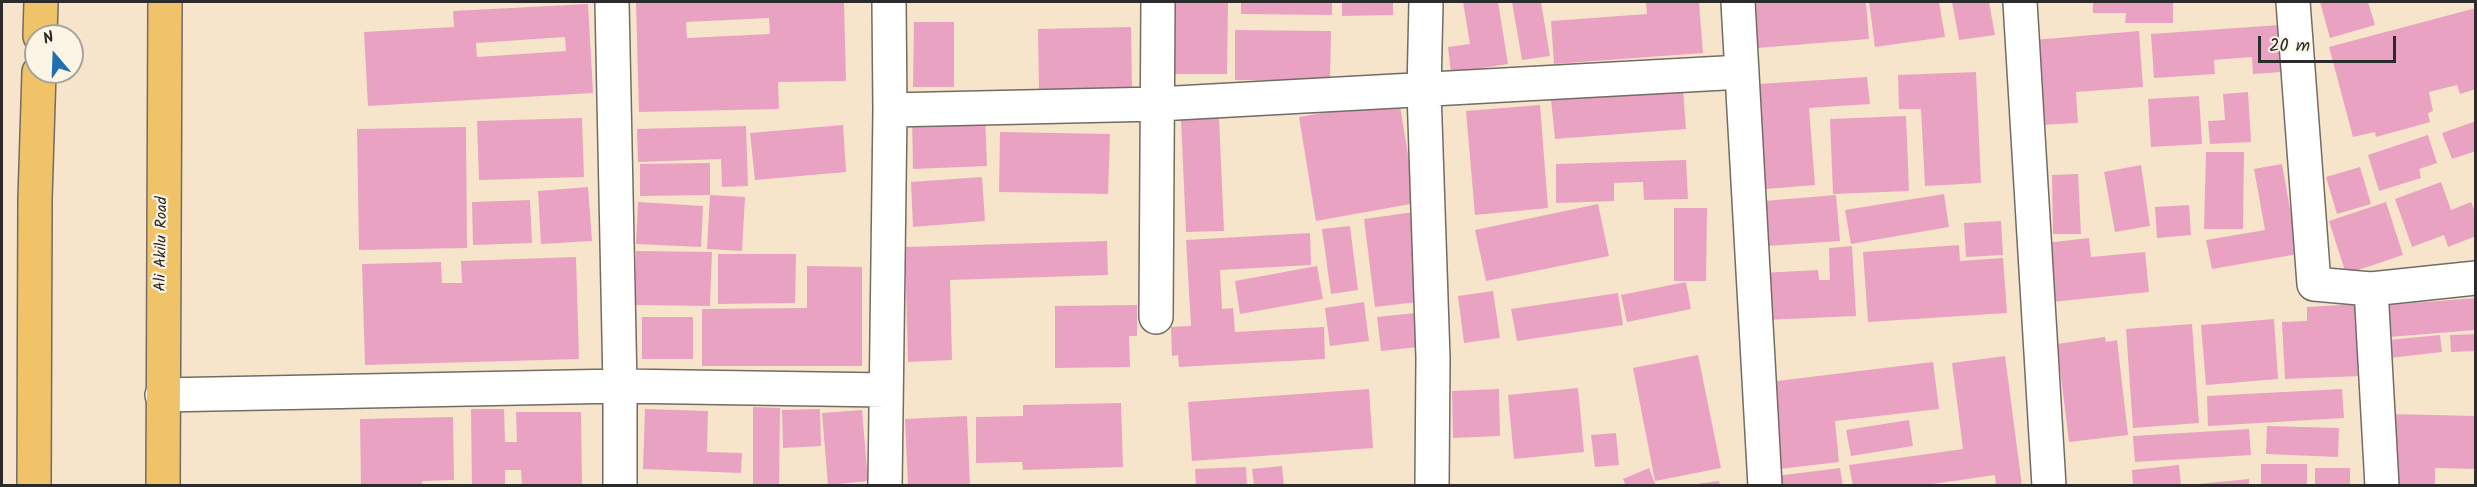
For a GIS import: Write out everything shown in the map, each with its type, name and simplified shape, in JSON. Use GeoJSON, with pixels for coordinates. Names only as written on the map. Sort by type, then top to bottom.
{"type":"FeatureCollection","features":[{"type":"Feature","properties":{"kind":"main road"},"geometry":{"type":"LineString","coordinates":[[40,24],[41,2]]}},
{"type":"Feature","properties":{"kind":"main road","name":"Ali Akilu Road"},"geometry":{"type":"LineString","coordinates":[[163,486],[165,2]]}},
{"type":"Feature","properties":{"kind":"main road"},"geometry":{"type":"LineString","coordinates":[[34,486],[35,199],[39,84]]}},
{"type":"Feature","properties":{"kind":"street"},"geometry":{"type":"LineString","coordinates":[[612,2],[620,486]]}},
{"type":"Feature","properties":{"kind":"street"},"geometry":{"type":"LineString","coordinates":[[885,486],[890,111],[889,2]]}},
{"type":"Feature","properties":{"kind":"street"},"geometry":{"type":"LineString","coordinates":[[1156,317],[1158,2]]}},
{"type":"Feature","properties":{"kind":"street"},"geometry":{"type":"LineString","coordinates":[[1426,2],[1424,91],[1433,358],[1432,486]]}},
{"type":"Feature","properties":{"kind":"street"},"geometry":{"type":"LineString","coordinates":[[1738,2],[1765,486]]}},
{"type":"Feature","properties":{"kind":"street"},"geometry":{"type":"LineString","coordinates":[[2020,2],[2049,486]]}},
{"type":"Feature","properties":{"kind":"street"},"geometry":{"type":"LineString","coordinates":[[2293,2],[2314,284],[2371,289],[2475,278]]}},
{"type":"Feature","properties":{"kind":"street"},"geometry":{"type":"LineString","coordinates":[[890,111],[1158,104],[1742,72]]}},
{"type":"Feature","properties":{"kind":"street"},"geometry":{"type":"LineString","coordinates":[[2371,289],[2382,486]]}},
{"type":"Feature","properties":{"kind":"street"},"geometry":{"type":"LineString","coordinates":[[162,395],[620,386],[886,390]]}},
{"type":"Feature","properties":{"kind":"building"},"geometry":{"type":"Polygon","coordinates":[[[636,2],[844,2],[846,81],[778,82],[779,109],[639,112],[636,2]],[[769,18],[686,22],[687,38],[770,34],[769,18]]]}},
{"type":"Feature","properties":{"kind":"building"},"geometry":{"type":"Polygon","coordinates":[[[1171,2],[1228,2],[1227,74],[1170,74],[1171,2]]]}},
{"type":"Feature","properties":{"kind":"building"},"geometry":{"type":"Polygon","coordinates":[[[1241,2],[1332,2],[1332,15],[1241,14],[1241,2]]]}},
{"type":"Feature","properties":{"kind":"building"},"geometry":{"type":"Polygon","coordinates":[[[1342,2],[1393,2],[1393,15],[1342,16],[1342,2]]]}},
{"type":"Feature","properties":{"kind":"building"},"geometry":{"type":"Polygon","coordinates":[[[1463,2],[1498,2],[1508,64],[1451,73],[1448,47],[1470,44],[1463,2]]]}},
{"type":"Feature","properties":{"kind":"building"},"geometry":{"type":"Polygon","coordinates":[[[1512,2],[1541,2],[1550,56],[1522,60],[1512,2]]]}},
{"type":"Feature","properties":{"kind":"building"},"geometry":{"type":"Polygon","coordinates":[[[1646,2],[1699,2],[1703,53],[1554,64],[1551,21],[1647,14],[1646,2]]]}},
{"type":"Feature","properties":{"kind":"building"},"geometry":{"type":"Polygon","coordinates":[[[1753,2],[1866,2],[1869,39],[1757,48],[1753,2]]]}},
{"type":"Feature","properties":{"kind":"building"},"geometry":{"type":"Polygon","coordinates":[[[1869,2],[1939,2],[1945,37],[1875,47],[1869,2]]]}},
{"type":"Feature","properties":{"kind":"building"},"geometry":{"type":"Polygon","coordinates":[[[1952,2],[1989,2],[1995,35],[1959,40],[1952,2]]]}},
{"type":"Feature","properties":{"kind":"building"},"geometry":{"type":"Polygon","coordinates":[[[2093,2],[2173,2],[2173,23],[2125,23],[2126,13],[2093,13],[2093,2]]]}},
{"type":"Feature","properties":{"kind":"building"},"geometry":{"type":"Polygon","coordinates":[[[2320,2],[2368,2],[2375,25],[2330,38],[2320,2]]]}},
{"type":"Feature","properties":{"kind":"building"},"geometry":{"type":"Polygon","coordinates":[[[588,4],[593,93],[368,106],[364,32],[454,27],[453,11],[588,4]],[[565,37],[476,43],[477,57],[566,51],[565,37]]]}},
{"type":"Feature","properties":{"kind":"building"},"geometry":{"type":"Polygon","coordinates":[[[2476,8],[2476,89],[2460,94],[2457,85],[2429,92],[2433,111],[2428,113],[2430,122],[2376,137],[2375,132],[2353,137],[2329,47],[2476,8]]]}},
{"type":"Feature","properties":{"kind":"building"},"geometry":{"type":"Polygon","coordinates":[[[914,22],[954,22],[954,87],[913,87],[914,22]]]}},
{"type":"Feature","properties":{"kind":"building"},"geometry":{"type":"Polygon","coordinates":[[[2279,25],[2282,72],[2253,74],[2252,57],[2214,60],[2215,74],[2154,78],[2151,34],[2279,25]]]}},
{"type":"Feature","properties":{"kind":"building"},"geometry":{"type":"Polygon","coordinates":[[[1131,27],[1132,88],[1039,90],[1038,29],[1131,27]]]}},
{"type":"Feature","properties":{"kind":"building"},"geometry":{"type":"Polygon","coordinates":[[[1235,30],[1331,31],[1330,81],[1235,80],[1235,30]]]}},
{"type":"Feature","properties":{"kind":"building"},"geometry":{"type":"Polygon","coordinates":[[[2139,31],[2143,87],[2076,92],[2078,123],[2039,125],[2034,40],[2139,31]]]}},
{"type":"Feature","properties":{"kind":"building"},"geometry":{"type":"Polygon","coordinates":[[[1976,72],[1981,183],[1925,186],[1921,109],[1899,109],[1898,75],[1976,72]]]}},
{"type":"Feature","properties":{"kind":"building"},"geometry":{"type":"Polygon","coordinates":[[[1867,77],[1870,104],[1809,108],[1815,185],[1766,189],[1759,84],[1867,77]]]}},
{"type":"Feature","properties":{"kind":"building"},"geometry":{"type":"Polygon","coordinates":[[[1683,89],[1686,129],[1555,139],[1551,99],[1683,89]]]}},
{"type":"Feature","properties":{"kind":"building"},"geometry":{"type":"Polygon","coordinates":[[[2248,92],[2251,142],[2210,144],[2208,121],[2225,120],[2223,94],[2248,92]]]}},
{"type":"Feature","properties":{"kind":"building"},"geometry":{"type":"Polygon","coordinates":[[[2199,96],[2202,144],[2151,147],[2148,99],[2199,96]]]}},
{"type":"Feature","properties":{"kind":"building"},"geometry":{"type":"Polygon","coordinates":[[[1399,100],[1416,203],[1316,221],[1299,117],[1399,100]]]}},
{"type":"Feature","properties":{"kind":"building"},"geometry":{"type":"Polygon","coordinates":[[[1540,105],[1548,208],[1475,215],[1466,111],[1540,105]]]}},
{"type":"Feature","properties":{"kind":"building"},"geometry":{"type":"Polygon","coordinates":[[[985,113],[987,166],[913,169],[912,116],[985,113]]]}},
{"type":"Feature","properties":{"kind":"building"},"geometry":{"type":"Polygon","coordinates":[[[1906,116],[1909,191],[1833,194],[1830,119],[1906,116]]]}},
{"type":"Feature","properties":{"kind":"building"},"geometry":{"type":"Polygon","coordinates":[[[1219,117],[1224,231],[1186,232],[1181,119],[1219,117]]]}},
{"type":"Feature","properties":{"kind":"building"},"geometry":{"type":"Polygon","coordinates":[[[582,118],[584,177],[479,180],[477,121],[582,118]]]}},
{"type":"Feature","properties":{"kind":"building"},"geometry":{"type":"Polygon","coordinates":[[[2476,121],[2476,151],[2452,159],[2442,133],[2476,121]]]}},
{"type":"Feature","properties":{"kind":"building"},"geometry":{"type":"Polygon","coordinates":[[[843,125],[846,172],[755,180],[750,133],[843,125]]]}},
{"type":"Feature","properties":{"kind":"building"},"geometry":{"type":"Polygon","coordinates":[[[746,126],[748,186],[722,187],[721,159],[638,162],[637,129],[746,126]]]}},
{"type":"Feature","properties":{"kind":"building"},"geometry":{"type":"Polygon","coordinates":[[[466,127],[467,248],[359,250],[357,129],[466,127]]]}},
{"type":"Feature","properties":{"kind":"building"},"geometry":{"type":"Polygon","coordinates":[[[1000,132],[1110,134],[1108,194],[999,192],[1000,132]]]}},
{"type":"Feature","properties":{"kind":"building"},"geometry":{"type":"Polygon","coordinates":[[[2428,135],[2437,163],[2419,169],[2421,178],[2379,191],[2368,155],[2428,135]]]}},
{"type":"Feature","properties":{"kind":"building"},"geometry":{"type":"Polygon","coordinates":[[[2206,152],[2244,152],[2243,229],[2204,229],[2206,152]]]}},
{"type":"Feature","properties":{"kind":"building"},"geometry":{"type":"Polygon","coordinates":[[[1686,160],[1688,199],[1644,200],[1643,182],[1614,183],[1614,201],[1556,203],[1556,164],[1686,160]]]}},
{"type":"Feature","properties":{"kind":"building"},"geometry":{"type":"Polygon","coordinates":[[[710,163],[710,195],[640,196],[640,164],[710,163]]]}},
{"type":"Feature","properties":{"kind":"building"},"geometry":{"type":"Polygon","coordinates":[[[2282,164],[2298,254],[2212,269],[2206,240],[2265,230],[2254,169],[2282,164]]]}},
{"type":"Feature","properties":{"kind":"building"},"geometry":{"type":"Polygon","coordinates":[[[2141,165],[2150,226],[2115,232],[2104,172],[2141,165]]]}},
{"type":"Feature","properties":{"kind":"building"},"geometry":{"type":"Polygon","coordinates":[[[2360,167],[2371,204],[2337,214],[2326,177],[2360,167]]]}},
{"type":"Feature","properties":{"kind":"building"},"geometry":{"type":"Polygon","coordinates":[[[2078,174],[2081,234],[2053,234],[2052,175],[2078,174]]]}},
{"type":"Feature","properties":{"kind":"building"},"geometry":{"type":"Polygon","coordinates":[[[982,177],[985,221],[913,227],[911,182],[982,177]]]}},
{"type":"Feature","properties":{"kind":"building"},"geometry":{"type":"Polygon","coordinates":[[[2441,182],[2451,210],[2471,202],[2476,214],[2476,236],[2448,247],[2444,235],[2412,247],[2395,199],[2441,182]]]}},
{"type":"Feature","properties":{"kind":"building"},"geometry":{"type":"Polygon","coordinates":[[[588,187],[592,241],[541,244],[538,191],[588,187]]]}},
{"type":"Feature","properties":{"kind":"building"},"geometry":{"type":"Polygon","coordinates":[[[1944,194],[1949,227],[1851,244],[1845,210],[1944,194]]]}},
{"type":"Feature","properties":{"kind":"building"},"geometry":{"type":"Polygon","coordinates":[[[710,195],[745,197],[742,251],[707,249],[710,195]]]}},
{"type":"Feature","properties":{"kind":"building"},"geometry":{"type":"Polygon","coordinates":[[[1836,195],[1840,241],[1768,246],[1764,201],[1836,195]]]}},
{"type":"Feature","properties":{"kind":"building"},"geometry":{"type":"Polygon","coordinates":[[[530,200],[532,243],[473,245],[472,202],[530,200]]]}},
{"type":"Feature","properties":{"kind":"building"},"geometry":{"type":"Polygon","coordinates":[[[638,202],[703,206],[701,247],[636,244],[638,202]]]}},
{"type":"Feature","properties":{"kind":"building"},"geometry":{"type":"Polygon","coordinates":[[[2386,202],[2403,255],[2346,274],[2329,221],[2386,202]]]}},
{"type":"Feature","properties":{"kind":"building"},"geometry":{"type":"Polygon","coordinates":[[[1598,204],[1609,256],[1486,281],[1475,230],[1598,204]]]}},
{"type":"Feature","properties":{"kind":"building"},"geometry":{"type":"Polygon","coordinates":[[[2189,205],[2191,235],[2157,238],[2155,207],[2189,205]]]}},
{"type":"Feature","properties":{"kind":"building"},"geometry":{"type":"Polygon","coordinates":[[[1674,208],[1707,208],[1706,281],[1674,281],[1674,208]]]}},
{"type":"Feature","properties":{"kind":"building"},"geometry":{"type":"Polygon","coordinates":[[[1414,212],[1425,301],[1375,307],[1364,219],[1414,212]]]}},
{"type":"Feature","properties":{"kind":"building"},"geometry":{"type":"Polygon","coordinates":[[[2001,221],[2003,255],[1966,257],[1964,223],[2001,221]]]}},
{"type":"Feature","properties":{"kind":"building"},"geometry":{"type":"Polygon","coordinates":[[[1350,226],[1358,290],[1331,294],[1322,229],[1350,226]]]}},
{"type":"Feature","properties":{"kind":"building"},"geometry":{"type":"Polygon","coordinates":[[[1310,233],[1311,265],[1220,270],[1222,309],[1233,308],[1235,332],[1324,327],[1325,359],[1179,367],[1178,355],[1172,356],[1171,327],[1191,326],[1186,240],[1310,233]]]}},
{"type":"Feature","properties":{"kind":"building"},"geometry":{"type":"Polygon","coordinates":[[[2089,238],[2091,257],[2145,252],[2149,292],[2052,302],[2046,243],[2089,238]]]}},
{"type":"Feature","properties":{"kind":"building"},"geometry":{"type":"Polygon","coordinates":[[[1107,241],[1108,275],[950,280],[952,360],[908,362],[905,247],[1107,241]]]}},
{"type":"Feature","properties":{"kind":"building"},"geometry":{"type":"Polygon","coordinates":[[[1959,245],[1960,261],[2003,258],[2007,313],[1868,322],[1863,252],[1959,245]]]}},
{"type":"Feature","properties":{"kind":"building"},"geometry":{"type":"Polygon","coordinates":[[[1852,246],[1856,316],[1764,320],[1761,273],[1818,270],[1819,280],[1830,280],[1829,248],[1852,246]]]}},
{"type":"Feature","properties":{"kind":"building"},"geometry":{"type":"Polygon","coordinates":[[[636,251],[712,252],[710,306],[635,305],[636,251]]]}},
{"type":"Feature","properties":{"kind":"building"},"geometry":{"type":"Polygon","coordinates":[[[718,254],[796,254],[795,303],[718,304],[718,254]]]}},
{"type":"Feature","properties":{"kind":"building"},"geometry":{"type":"Polygon","coordinates":[[[576,257],[579,359],[365,365],[362,264],[441,262],[442,283],[462,283],[461,261],[576,257]]]}},
{"type":"Feature","properties":{"kind":"building"},"geometry":{"type":"Polygon","coordinates":[[[807,266],[862,267],[862,366],[702,366],[702,309],[807,308],[807,266]]]}},
{"type":"Feature","properties":{"kind":"building"},"geometry":{"type":"Polygon","coordinates":[[[1317,266],[1323,299],[1240,314],[1235,281],[1317,266]]]}},
{"type":"Feature","properties":{"kind":"building"},"geometry":{"type":"Polygon","coordinates":[[[1686,282],[1691,309],[1627,322],[1621,295],[1686,282]]]}},
{"type":"Feature","properties":{"kind":"building"},"geometry":{"type":"Polygon","coordinates":[[[1493,291],[1500,338],[1464,343],[1458,296],[1493,291]]]}},
{"type":"Feature","properties":{"kind":"building"},"geometry":{"type":"Polygon","coordinates":[[[1618,293],[1623,325],[1517,341],[1511,309],[1618,293]]]}},
{"type":"Feature","properties":{"kind":"building"},"geometry":{"type":"Polygon","coordinates":[[[2476,298],[2476,330],[2390,337],[2387,305],[2476,298]]]}},
{"type":"Feature","properties":{"kind":"building"},"geometry":{"type":"Polygon","coordinates":[[[1364,302],[1369,341],[1330,346],[1325,308],[1364,302]]]}},
{"type":"Feature","properties":{"kind":"building"},"geometry":{"type":"Polygon","coordinates":[[[2357,304],[2360,376],[2285,379],[2282,322],[2307,321],[2307,307],[2357,304]]]}},
{"type":"Feature","properties":{"kind":"building"},"geometry":{"type":"Polygon","coordinates":[[[1137,305],[1137,336],[1129,336],[1130,367],[1055,368],[1055,306],[1137,305]]]}},
{"type":"Feature","properties":{"kind":"building"},"geometry":{"type":"Polygon","coordinates":[[[1425,312],[1428,346],[1381,351],[1377,317],[1425,312]]]}},
{"type":"Feature","properties":{"kind":"building"},"geometry":{"type":"Polygon","coordinates":[[[642,317],[693,317],[693,359],[642,359],[642,317]]]}},
{"type":"Feature","properties":{"kind":"building"},"geometry":{"type":"Polygon","coordinates":[[[2274,319],[2278,379],[2206,385],[2201,325],[2274,319]]]}},
{"type":"Feature","properties":{"kind":"building"},"geometry":{"type":"Polygon","coordinates":[[[2192,324],[2199,423],[2133,428],[2126,329],[2192,324]]]}},
{"type":"Feature","properties":{"kind":"building"},"geometry":{"type":"Polygon","coordinates":[[[2476,334],[2476,351],[2451,352],[2450,335],[2476,334]]]}},
{"type":"Feature","properties":{"kind":"building"},"geometry":{"type":"Polygon","coordinates":[[[2440,335],[2442,352],[2389,358],[2388,340],[2440,335]]]}},
{"type":"Feature","properties":{"kind":"building"},"geometry":{"type":"Polygon","coordinates":[[[2105,337],[2106,342],[2117,340],[2128,435],[2069,442],[2057,344],[2105,337]]]}},
{"type":"Feature","properties":{"kind":"building"},"geometry":{"type":"Polygon","coordinates":[[[1698,355],[1721,468],[1655,481],[1633,368],[1698,355]]]}},
{"type":"Feature","properties":{"kind":"building"},"geometry":{"type":"Polygon","coordinates":[[[2005,356],[2022,486],[1996,486],[1995,475],[1919,486],[1853,486],[1849,465],[1963,449],[1952,363],[2005,356]]]}},
{"type":"Feature","properties":{"kind":"building"},"geometry":{"type":"Polygon","coordinates":[[[1933,362],[1939,409],[1835,421],[1839,462],[1771,470],[1761,383],[1933,362]]]}},
{"type":"Feature","properties":{"kind":"building"},"geometry":{"type":"Polygon","coordinates":[[[1578,388],[1584,452],[1514,459],[1508,395],[1578,388]]]}},
{"type":"Feature","properties":{"kind":"building"},"geometry":{"type":"Polygon","coordinates":[[[1369,389],[1373,448],[1192,461],[1188,402],[1369,389]]]}},
{"type":"Feature","properties":{"kind":"building"},"geometry":{"type":"Polygon","coordinates":[[[1499,389],[1500,436],[1453,438],[1452,391],[1499,389]]]}},
{"type":"Feature","properties":{"kind":"building"},"geometry":{"type":"Polygon","coordinates":[[[2342,389],[2344,418],[2208,426],[2207,396],[2342,389]]]}},
{"type":"Feature","properties":{"kind":"building"},"geometry":{"type":"Polygon","coordinates":[[[1121,403],[1123,467],[1023,470],[1022,462],[976,463],[976,417],[1023,416],[1023,405],[1121,403]]]}},
{"type":"Feature","properties":{"kind":"building"},"geometry":{"type":"Polygon","coordinates":[[[753,407],[780,408],[779,486],[753,486],[753,407]]]}},
{"type":"Feature","properties":{"kind":"building"},"geometry":{"type":"Polygon","coordinates":[[[471,409],[504,409],[505,442],[517,442],[516,412],[581,412],[582,486],[522,486],[521,470],[505,470],[505,486],[472,486],[471,409]]]}},
{"type":"Feature","properties":{"kind":"building"},"geometry":{"type":"Polygon","coordinates":[[[645,409],[708,411],[707,452],[742,453],[741,473],[643,469],[645,409]]]}},
{"type":"Feature","properties":{"kind":"building"},"geometry":{"type":"Polygon","coordinates":[[[820,409],[821,446],[783,448],[782,410],[820,409]]]}},
{"type":"Feature","properties":{"kind":"building"},"geometry":{"type":"Polygon","coordinates":[[[862,410],[868,481],[828,485],[822,413],[862,410]]]}},
{"type":"Feature","properties":{"kind":"building"},"geometry":{"type":"Polygon","coordinates":[[[2391,414],[2476,416],[2476,469],[2435,468],[2435,486],[2390,486],[2391,414]]]}},
{"type":"Feature","properties":{"kind":"building"},"geometry":{"type":"Polygon","coordinates":[[[967,416],[970,486],[908,486],[905,419],[967,416]]]}},
{"type":"Feature","properties":{"kind":"building"},"geometry":{"type":"Polygon","coordinates":[[[453,417],[454,480],[422,481],[422,486],[361,486],[360,419],[453,417]]]}},
{"type":"Feature","properties":{"kind":"building"},"geometry":{"type":"Polygon","coordinates":[[[1909,420],[1913,446],[1851,456],[1846,430],[1909,420]]]}},
{"type":"Feature","properties":{"kind":"building"},"geometry":{"type":"Polygon","coordinates":[[[2267,426],[2339,428],[2338,457],[2266,454],[2267,426]]]}},
{"type":"Feature","properties":{"kind":"building"},"geometry":{"type":"Polygon","coordinates":[[[2249,429],[2251,455],[2135,462],[2133,436],[2249,429]]]}},
{"type":"Feature","properties":{"kind":"building"},"geometry":{"type":"Polygon","coordinates":[[[1616,433],[1619,465],[1595,467],[1591,435],[1616,433]]]}},
{"type":"Feature","properties":{"kind":"building"},"geometry":{"type":"Polygon","coordinates":[[[2261,464],[2307,464],[2307,486],[2261,486],[2261,464]]]}},
{"type":"Feature","properties":{"kind":"building"},"geometry":{"type":"Polygon","coordinates":[[[2179,465],[2181,486],[2133,486],[2132,470],[2179,465]]]}},
{"type":"Feature","properties":{"kind":"building"},"geometry":{"type":"Polygon","coordinates":[[[1282,466],[1284,486],[1254,486],[1252,469],[1282,466]]]}},
{"type":"Feature","properties":{"kind":"building"},"geometry":{"type":"Polygon","coordinates":[[[1246,467],[1247,486],[1196,486],[1195,469],[1246,467]]]}},
{"type":"Feature","properties":{"kind":"building"},"geometry":{"type":"Polygon","coordinates":[[[1649,468],[1656,486],[1626,486],[1623,479],[1649,468]]]}},
{"type":"Feature","properties":{"kind":"building"},"geometry":{"type":"Polygon","coordinates":[[[1840,468],[1843,486],[1777,486],[1776,476],[1840,468]]]}},
{"type":"Feature","properties":{"kind":"building"},"geometry":{"type":"Polygon","coordinates":[[[2315,468],[2350,468],[2350,486],[2315,486],[2315,468]]]}},
{"type":"Feature","properties":{"kind":"building"},"geometry":{"type":"Polygon","coordinates":[[[2249,479],[2249,486],[2199,486],[2198,484],[2249,479]]]}},
{"type":"Feature","properties":{"kind":"building"},"geometry":{"type":"Polygon","coordinates":[[[1719,481],[1720,486],[1697,486],[1697,484],[1719,481]]]}}]}
